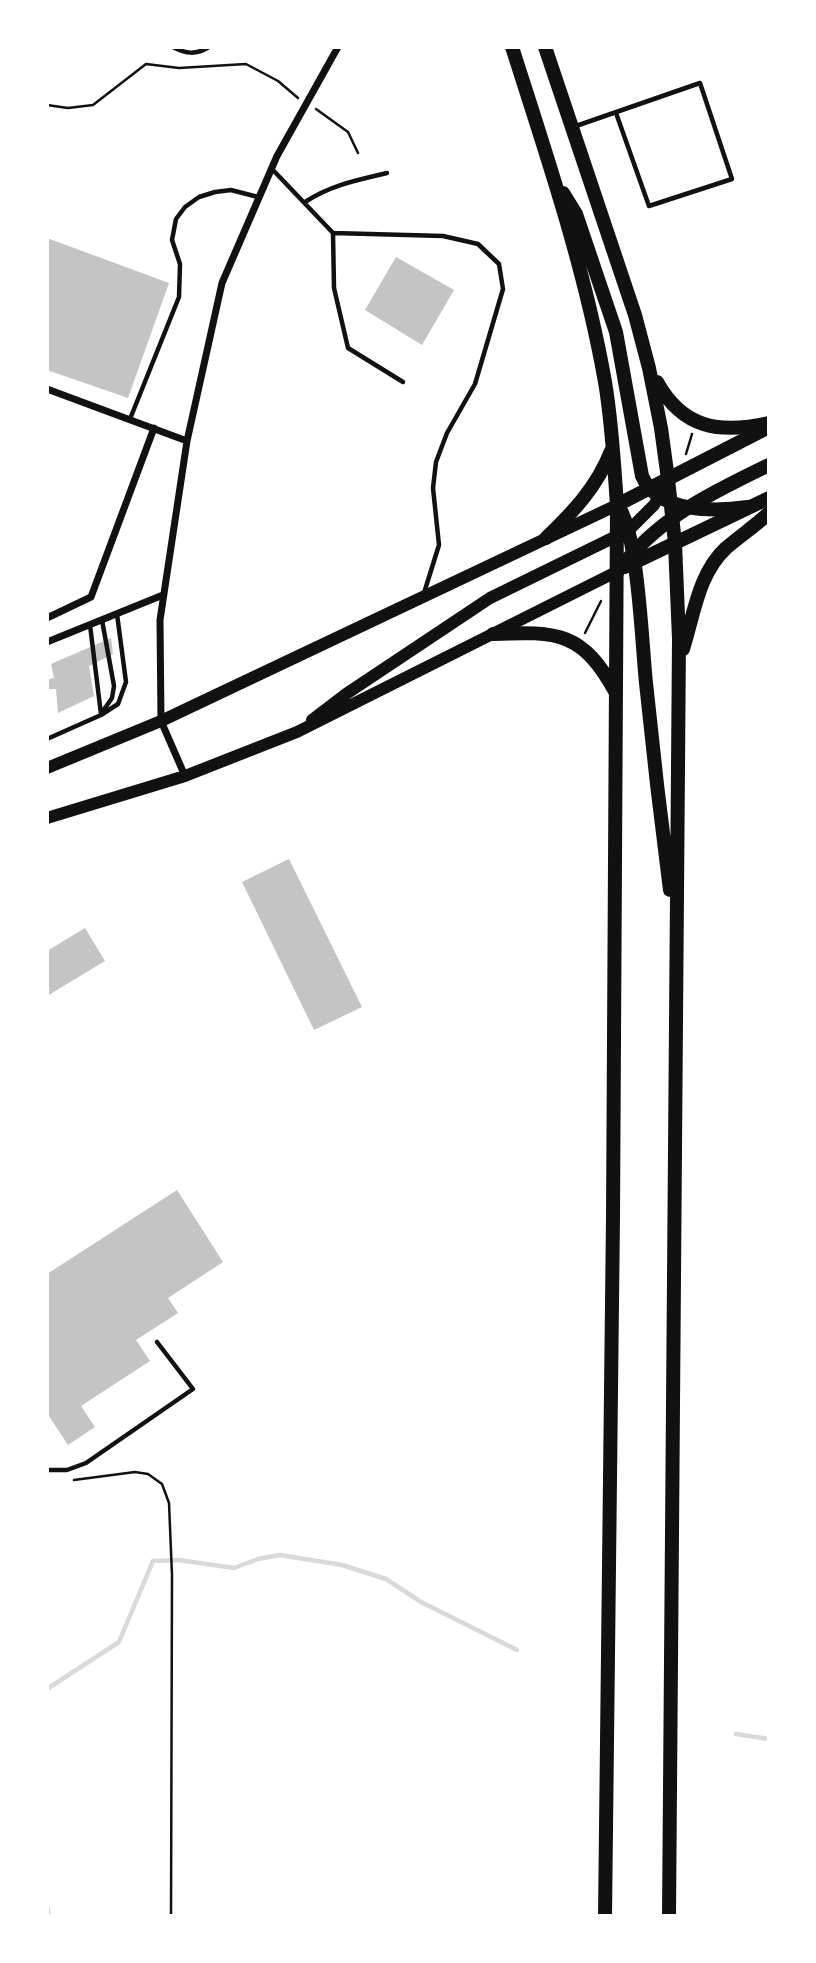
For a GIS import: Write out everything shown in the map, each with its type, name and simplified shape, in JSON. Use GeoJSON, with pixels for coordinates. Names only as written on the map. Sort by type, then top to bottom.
{"type":"FeatureCollection","features":[{"type":"Feature","properties":{"kind":"main road"},"geometry":{"type":"LineString","coordinates":[[512,47],[555,180],[592,318],[605,382],[617,505],[623,533],[633,557],[673,915],[677,988]]}},
{"type":"Feature","properties":{"kind":"main road"},"geometry":{"type":"LineString","coordinates":[[282,738],[490,598],[623,533],[643,519],[668,479],[649,368],[635,315],[545,47]]}},
{"type":"Feature","properties":{"kind":"main road"},"geometry":{"type":"LineString","coordinates":[[555,180],[576,214],[616,332],[642,476],[660,495],[672,518],[675,543],[679,664],[669,1916]]}},
{"type":"Feature","properties":{"kind":"main road"},"geometry":{"type":"LineString","coordinates":[[649,368],[667,400],[684,416],[707,427],[769,425]]}},
{"type":"Feature","properties":{"kind":"main road"},"geometry":{"type":"LineString","coordinates":[[660,495],[668,479],[769,425]]}},
{"type":"Feature","properties":{"kind":"main road"},"geometry":{"type":"LineString","coordinates":[[546,538],[594,485],[613,447]]}},
{"type":"Feature","properties":{"kind":"main road"},"geometry":{"type":"LineString","coordinates":[[47,818],[185,776],[282,738],[351,707],[618,571],[654,530],[690,506],[769,465]]}},
{"type":"Feature","properties":{"kind":"main road"},"geometry":{"type":"LineString","coordinates":[[47,768],[161,721],[617,505],[660,495],[709,510],[748,507]]}},
{"type":"Feature","properties":{"kind":"main road"},"geometry":{"type":"LineString","coordinates":[[633,557],[675,543],[769,498]]}},
{"type":"Feature","properties":{"kind":"main road"},"geometry":{"type":"LineString","coordinates":[[679,664],[699,592],[710,569],[725,549],[769,513]]}},
{"type":"Feature","properties":{"kind":"main road"},"geometry":{"type":"LineString","coordinates":[[605,1916],[616,694],[618,571],[623,533]]}},
{"type":"Feature","properties":{"kind":"main road"},"geometry":{"type":"LineString","coordinates":[[494,634],[543,633],[576,644],[597,661],[616,694]]}},
{"type":"Feature","properties":{"kind":"street"},"geometry":{"type":"LineString","coordinates":[[185,776],[161,721],[160,620],[187,441],[222,283],[271,169],[338,47]]}},
{"type":"Feature","properties":{"kind":"street"},"geometry":{"type":"LineString","coordinates":[[47,389],[187,441]]}},
{"type":"Feature","properties":{"kind":"street"},"geometry":{"type":"LineString","coordinates":[[47,618],[91,597],[154,428]]}},
{"type":"Feature","properties":{"kind":"street"},"geometry":{"type":"LineString","coordinates":[[47,642],[163,595]]}},
{"type":"Feature","properties":{"kind":"lane"},"geometry":{"type":"LineString","coordinates":[[173,47],[195,54],[209,47]]}},
{"type":"Feature","properties":{"kind":"lane"},"geometry":{"type":"LineString","coordinates":[[572,127],[700,83],[732,179],[649,206],[616,113]]}},
{"type":"Feature","properties":{"kind":"lane"},"geometry":{"type":"LineString","coordinates":[[271,169],[333,233],[334,288],[348,348],[403,382]]}},
{"type":"Feature","properties":{"kind":"lane"},"geometry":{"type":"LineString","coordinates":[[305,202],[323,190],[341,183],[387,173]]}},
{"type":"Feature","properties":{"kind":"lane"},"geometry":{"type":"LineString","coordinates":[[130,419],[179,297],[180,264],[172,240],[176,219],[185,207],[199,197],[215,192],[231,190],[258,197]]}},
{"type":"Feature","properties":{"kind":"lane"},"geometry":{"type":"LineString","coordinates":[[333,233],[443,236],[478,244],[499,264],[503,289],[475,384],[447,433],[436,462],[433,488],[439,545],[423,597]]}},
{"type":"Feature","properties":{"kind":"lane"},"geometry":{"type":"LineString","coordinates":[[47,739],[101,715],[118,704],[126,682],[117,614]]}},
{"type":"Feature","properties":{"kind":"lane"},"geometry":{"type":"LineString","coordinates":[[101,715],[112,698],[114,686],[102,620]]}},
{"type":"Feature","properties":{"kind":"lane"},"geometry":{"type":"LineString","coordinates":[[89,625],[101,715]]}},
{"type":"Feature","properties":{"kind":"lane"},"geometry":{"type":"LineString","coordinates":[[47,1470],[67,1470],[86,1463],[193,1389],[157,1342]]}},
{"type":"Feature","properties":{"kind":"path"},"geometry":{"type":"LineString","coordinates":[[47,105],[68,108],[93,105],[146,64],[179,68],[246,64],[278,81],[304,102]]}},
{"type":"Feature","properties":{"kind":"path"},"geometry":{"type":"LineString","coordinates":[[313,108],[348,132],[358,153]]}},
{"type":"Feature","properties":{"kind":"path"},"geometry":{"type":"LineString","coordinates":[[685,456],[695,427]]}},
{"type":"Feature","properties":{"kind":"path"},"geometry":{"type":"LineString","coordinates":[[582,639],[606,592]]}},
{"type":"Feature","properties":{"kind":"path"},"geometry":{"type":"LineString","coordinates":[[70,1480],[135,1472],[148,1474],[162,1485],[169,1503],[172,1575],[171,1916]]}},
{"type":"Feature","properties":{"kind":"building"},"geometry":{"type":"Polygon","coordinates":[[[47,238],[169,283],[128,398],[47,370],[47,238]]]}},
{"type":"Feature","properties":{"kind":"building"},"geometry":{"type":"Polygon","coordinates":[[[396,257],[454,290],[422,345],[365,310],[396,257]]]}},
{"type":"Feature","properties":{"kind":"building"},"geometry":{"type":"Polygon","coordinates":[[[111,638],[113,654],[89,666],[94,696],[58,713],[56,689],[47,689],[47,680],[54,678],[51,664],[111,638]]]}},
{"type":"Feature","properties":{"kind":"building"},"geometry":{"type":"Polygon","coordinates":[[[289,859],[362,1007],[314,1030],[242,882],[289,859]]]}},
{"type":"Feature","properties":{"kind":"building"},"geometry":{"type":"Polygon","coordinates":[[[85,928],[105,961],[47,996],[47,951],[85,928]]]}},
{"type":"Feature","properties":{"kind":"building"},"geometry":{"type":"Polygon","coordinates":[[[177,1190],[223,1262],[168,1298],[178,1313],[136,1340],[150,1361],[81,1406],[95,1427],[68,1445],[47,1413],[47,1274],[177,1190]]]}},
{"type":"Feature","properties":{"kind":"waterway"},"geometry":{"type":"LineString","coordinates":[[47,1689],[119,1642],[153,1561],[179,1560],[234,1568],[258,1559],[280,1555],[342,1565],[386,1579],[421,1602],[517,1650]]}},
{"type":"Feature","properties":{"kind":"waterway"},"geometry":{"type":"LineString","coordinates":[[736,1734],[769,1739]]}},
{"type":"Feature","properties":{"kind":"waterway"},"geometry":{"type":"LineString","coordinates":[[47,1906],[49,1916]]}}]}
